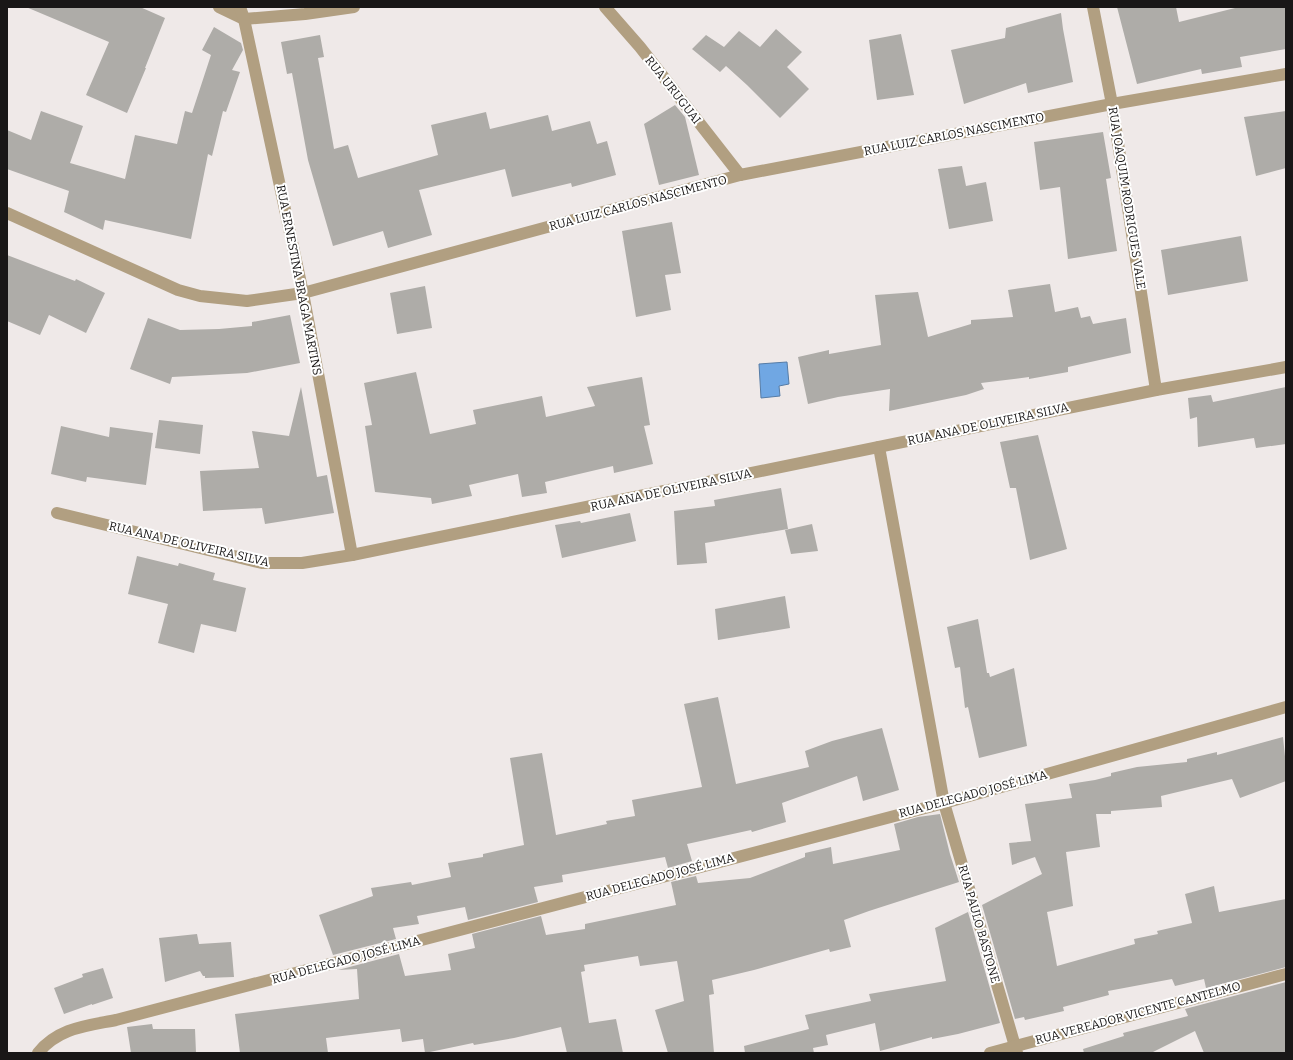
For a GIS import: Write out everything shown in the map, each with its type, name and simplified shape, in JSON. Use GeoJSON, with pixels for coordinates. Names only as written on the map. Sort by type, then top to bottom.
{"type":"FeatureCollection","features":[{"type":"Feature","properties":{"kind":"street"},"geometry":{"type":"LineString","coordinates":[[219,7],[244,19],[305,14],[354,7]]}},
{"type":"Feature","properties":{"kind":"street","name":"RUA ERNESTINA BRAGA MARTINS"},"geometry":{"type":"LineString","coordinates":[[240,7],[244,19],[303,293],[352,555]]}},
{"type":"Feature","properties":{"kind":"street","name":"RUA URUGUAI"},"geometry":{"type":"LineString","coordinates":[[605,7],[640,47],[740,175]]}},
{"type":"Feature","properties":{"kind":"street","name":"RUA JOAQUIM RODRIGUES VALE"},"geometry":{"type":"LineString","coordinates":[[1093,7],[1112,104],[1156,390]]}},
{"type":"Feature","properties":{"kind":"street","name":"RUA LUIZ CARLOS NASCIMENTO"},"geometry":{"type":"LineString","coordinates":[[7,213],[178,290],[200,296],[247,301],[303,293],[740,175],[1112,104],[1286,74]]}},
{"type":"Feature","properties":{"kind":"street","name":"RUA ANA DE OLIVEIRA SILVA"},"geometry":{"type":"LineString","coordinates":[[57,513],[262,563],[302,563],[352,555],[1156,390],[1286,366]]}},
{"type":"Feature","properties":{"kind":"street","name":"RUA PAULO BASTONE"},"geometry":{"type":"LineString","coordinates":[[878,447],[944,803],[1016,1049]]}},
{"type":"Feature","properties":{"kind":"street","name":"RUA DELEGADO JOSÉ LIMA"},"geometry":{"type":"LineString","coordinates":[[38,1053],[45,1044],[56,1036],[66,1032],[944,803],[1286,707]]}},
{"type":"Feature","properties":{"kind":"street","name":"RUA VEREADOR VICENTE CANTELMO"},"geometry":{"type":"LineString","coordinates":[[990,1053],[1016,1049],[1286,974]]}},
{"type":"Feature","properties":{"kind":"water"},"geometry":{"type":"Polygon","coordinates":[[[787,362],[789,384],[779,386],[780,396],[761,398],[759,364],[787,362]]]}},
{"type":"Feature","properties":{"kind":"building"},"geometry":{"type":"Polygon","coordinates":[[[26,7],[140,7],[165,18],[127,113],[86,95],[109,42],[26,7]]]}},
{"type":"Feature","properties":{"kind":"building"},"geometry":{"type":"Polygon","coordinates":[[[1117,7],[1176,7],[1179,22],[1239,7],[1286,7],[1286,49],[1240,57],[1242,67],[1202,74],[1201,69],[1137,84],[1117,7]]]}},
{"type":"Feature","properties":{"kind":"building"},"geometry":{"type":"Polygon","coordinates":[[[1061,13],[1073,82],[1028,93],[1026,83],[964,104],[951,50],[1005,38],[1006,28],[1061,13]]]}},
{"type":"Feature","properties":{"kind":"building"},"geometry":{"type":"Polygon","coordinates":[[[214,27],[241,43],[243,50],[232,70],[240,72],[226,112],[223,111],[212,156],[208,154],[191,239],[105,220],[103,230],[64,212],[69,191],[7,169],[7,130],[31,140],[41,111],[83,126],[70,163],[125,179],[135,135],[177,144],[185,111],[192,113],[211,55],[202,50],[214,27]]]}},
{"type":"Feature","properties":{"kind":"building"},"geometry":{"type":"Polygon","coordinates":[[[776,29],[802,52],[787,67],[809,89],[780,118],[726,66],[720,72],[692,49],[706,35],[724,47],[739,31],[760,47],[776,29]]]}},
{"type":"Feature","properties":{"kind":"building"},"geometry":{"type":"Polygon","coordinates":[[[901,34],[914,95],[877,100],[869,40],[901,34]]]}},
{"type":"Feature","properties":{"kind":"building"},"geometry":{"type":"Polygon","coordinates":[[[320,35],[324,57],[318,58],[334,149],[348,145],[358,178],[438,155],[431,125],[486,112],[490,129],[548,115],[552,131],[590,121],[597,144],[607,141],[616,175],[572,187],[571,183],[512,197],[505,169],[419,190],[432,235],[388,248],[383,231],[333,246],[308,160],[292,73],[287,74],[281,42],[320,35]]]}},
{"type":"Feature","properties":{"kind":"building"},"geometry":{"type":"Polygon","coordinates":[[[675,105],[685,117],[699,175],[659,185],[644,124],[675,105]]]}},
{"type":"Feature","properties":{"kind":"building"},"geometry":{"type":"Polygon","coordinates":[[[1286,111],[1286,168],[1256,176],[1244,117],[1286,111]]]}},
{"type":"Feature","properties":{"kind":"building"},"geometry":{"type":"Polygon","coordinates":[[[1103,132],[1111,178],[1106,179],[1117,251],[1068,259],[1060,187],[1040,190],[1034,142],[1103,132]]]}},
{"type":"Feature","properties":{"kind":"building"},"geometry":{"type":"Polygon","coordinates":[[[962,166],[966,186],[986,182],[993,221],[949,229],[938,169],[962,166]]]}},
{"type":"Feature","properties":{"kind":"building"},"geometry":{"type":"Polygon","coordinates":[[[672,222],[681,273],[665,275],[671,310],[636,317],[622,231],[672,222]]]}},
{"type":"Feature","properties":{"kind":"building"},"geometry":{"type":"Polygon","coordinates":[[[1241,236],[1248,281],[1168,295],[1161,250],[1241,236]]]}},
{"type":"Feature","properties":{"kind":"building"},"geometry":{"type":"Polygon","coordinates":[[[7,255],[75,281],[76,279],[105,293],[86,333],[49,315],[40,335],[7,321],[7,255]]]}},
{"type":"Feature","properties":{"kind":"building"},"geometry":{"type":"Polygon","coordinates":[[[1050,284],[1055,312],[1078,307],[1081,318],[1090,316],[1093,324],[1126,318],[1131,353],[1068,367],[1068,372],[1029,379],[1029,377],[981,383],[984,389],[966,395],[889,411],[890,389],[838,397],[808,404],[798,357],[829,350],[829,354],[881,345],[875,295],[918,292],[928,337],[971,324],[971,320],[1013,317],[1008,290],[1050,284]]]}},
{"type":"Feature","properties":{"kind":"building"},"geometry":{"type":"Polygon","coordinates":[[[425,286],[432,328],[397,334],[390,293],[425,286]]]}},
{"type":"Feature","properties":{"kind":"building"},"geometry":{"type":"Polygon","coordinates":[[[290,315],[300,363],[247,373],[172,377],[170,384],[130,369],[148,318],[180,330],[252,326],[252,322],[290,315]]]}},
{"type":"Feature","properties":{"kind":"building"},"geometry":{"type":"Polygon","coordinates":[[[416,372],[430,434],[476,424],[473,410],[542,396],[546,417],[595,406],[587,387],[642,377],[650,425],[644,426],[653,464],[614,473],[613,466],[545,482],[547,493],[522,497],[518,474],[469,485],[472,496],[432,504],[431,498],[375,492],[365,426],[372,425],[364,383],[416,372]]]}},
{"type":"Feature","properties":{"kind":"building"},"geometry":{"type":"Polygon","coordinates":[[[301,387],[317,477],[327,475],[334,513],[265,524],[262,508],[203,511],[200,471],[259,468],[252,431],[289,436],[301,387]]]}},
{"type":"Feature","properties":{"kind":"building"},"geometry":{"type":"Polygon","coordinates":[[[1286,387],[1286,444],[1256,448],[1254,438],[1198,447],[1197,417],[1190,419],[1188,398],[1211,395],[1213,402],[1286,387]]]}},
{"type":"Feature","properties":{"kind":"building"},"geometry":{"type":"Polygon","coordinates":[[[159,420],[203,425],[200,454],[155,448],[159,420]]]}},
{"type":"Feature","properties":{"kind":"building"},"geometry":{"type":"Polygon","coordinates":[[[61,426],[109,437],[110,427],[153,433],[146,485],[87,477],[86,482],[51,474],[61,426]]]}},
{"type":"Feature","properties":{"kind":"building"},"geometry":{"type":"Polygon","coordinates":[[[1038,435],[1067,549],[1030,560],[1016,488],[1010,488],[1000,442],[1038,435]]]}},
{"type":"Feature","properties":{"kind":"building"},"geometry":{"type":"Polygon","coordinates":[[[781,488],[788,529],[705,543],[707,563],[677,565],[674,511],[715,506],[714,500],[781,488]]]}},
{"type":"Feature","properties":{"kind":"building"},"geometry":{"type":"Polygon","coordinates":[[[630,513],[636,541],[562,558],[555,525],[580,521],[581,523],[630,513]]]}},
{"type":"Feature","properties":{"kind":"building"},"geometry":{"type":"Polygon","coordinates":[[[812,524],[818,551],[791,554],[785,530],[812,524]]]}},
{"type":"Feature","properties":{"kind":"building"},"geometry":{"type":"Polygon","coordinates":[[[137,556],[178,566],[179,563],[215,573],[213,580],[246,588],[236,632],[201,624],[194,653],[158,643],[168,604],[128,594],[137,556]]]}},
{"type":"Feature","properties":{"kind":"building"},"geometry":{"type":"Polygon","coordinates":[[[785,596],[790,628],[718,640],[715,609],[785,596]]]}},
{"type":"Feature","properties":{"kind":"building"},"geometry":{"type":"Polygon","coordinates":[[[978,619],[987,673],[989,673],[990,677],[1014,668],[1027,746],[979,758],[968,707],[965,708],[960,667],[955,668],[947,627],[978,619]]]}},
{"type":"Feature","properties":{"kind":"building"},"geometry":{"type":"Polygon","coordinates":[[[718,697],[736,784],[809,767],[805,751],[832,741],[882,728],[899,790],[863,801],[857,776],[782,803],[786,822],[752,832],[751,830],[687,844],[692,861],[668,868],[665,857],[562,875],[563,882],[534,887],[538,902],[468,920],[465,907],[417,916],[419,924],[393,928],[396,939],[333,955],[319,915],[373,896],[371,888],[411,882],[412,885],[451,877],[448,863],[483,857],[483,854],[524,845],[510,758],[542,753],[556,835],[607,824],[606,821],[635,816],[632,800],[702,787],[684,704],[718,697]]]}},
{"type":"Feature","properties":{"kind":"building"},"geometry":{"type":"Polygon","coordinates":[[[1283,737],[1286,781],[1240,798],[1232,779],[1161,796],[1162,807],[1111,811],[1111,814],[1096,814],[1100,847],[1066,852],[1073,906],[1047,912],[1057,966],[1135,944],[1134,939],[1158,934],[1157,931],[1192,923],[1185,894],[1214,886],[1219,912],[1286,899],[1286,967],[1206,988],[1204,979],[1175,986],[1172,979],[1108,991],[1109,995],[1063,1007],[1064,1011],[1025,1020],[1024,1017],[1015,1019],[982,905],[1042,874],[1035,857],[1012,865],[1009,843],[1031,841],[1025,804],[1072,798],[1069,784],[1111,776],[1111,773],[1137,767],[1187,762],[1187,759],[1217,752],[1217,755],[1283,737]]]}},
{"type":"Feature","properties":{"kind":"building"},"geometry":{"type":"Polygon","coordinates":[[[940,814],[959,882],[844,920],[851,947],[830,952],[829,949],[712,980],[714,994],[709,995],[714,1053],[668,1053],[655,1010],[684,1001],[677,961],[640,966],[638,956],[584,965],[585,971],[581,972],[589,1023],[616,1019],[623,1053],[567,1053],[561,1027],[514,1038],[474,1045],[473,1043],[425,1053],[423,1039],[402,1042],[400,1029],[326,1038],[328,1053],[240,1053],[235,1014],[359,999],[357,969],[338,970],[399,954],[405,976],[451,970],[448,954],[475,948],[472,934],[541,916],[546,935],[585,929],[585,924],[676,905],[671,882],[696,876],[698,883],[750,878],[805,857],[805,853],[831,847],[833,864],[900,850],[894,824],[918,817],[940,814]]]}},
{"type":"Feature","properties":{"kind":"building"},"geometry":{"type":"Polygon","coordinates":[[[968,912],[1000,1023],[958,1034],[932,1039],[932,1037],[880,1051],[875,1023],[826,1035],[828,1045],[813,1048],[814,1053],[745,1053],[744,1046],[809,1029],[805,1015],[871,1001],[869,994],[946,981],[935,928],[968,912]]]}},
{"type":"Feature","properties":{"kind":"building"},"geometry":{"type":"Polygon","coordinates":[[[197,934],[199,944],[231,942],[234,977],[205,978],[200,971],[165,982],[159,938],[197,934]]]}},
{"type":"Feature","properties":{"kind":"building"},"geometry":{"type":"Polygon","coordinates":[[[103,968],[113,998],[64,1014],[54,988],[83,977],[82,974],[103,968]]]}},
{"type":"Feature","properties":{"kind":"building"},"geometry":{"type":"Polygon","coordinates":[[[1286,982],[1286,1053],[1204,1053],[1195,1031],[1151,1053],[1084,1053],[1083,1049],[1124,1036],[1123,1033],[1188,1016],[1185,1009],[1286,982]]]}},
{"type":"Feature","properties":{"kind":"building"},"geometry":{"type":"Polygon","coordinates":[[[152,1024],[153,1029],[195,1029],[196,1053],[131,1053],[127,1027],[152,1024]]]}}]}
